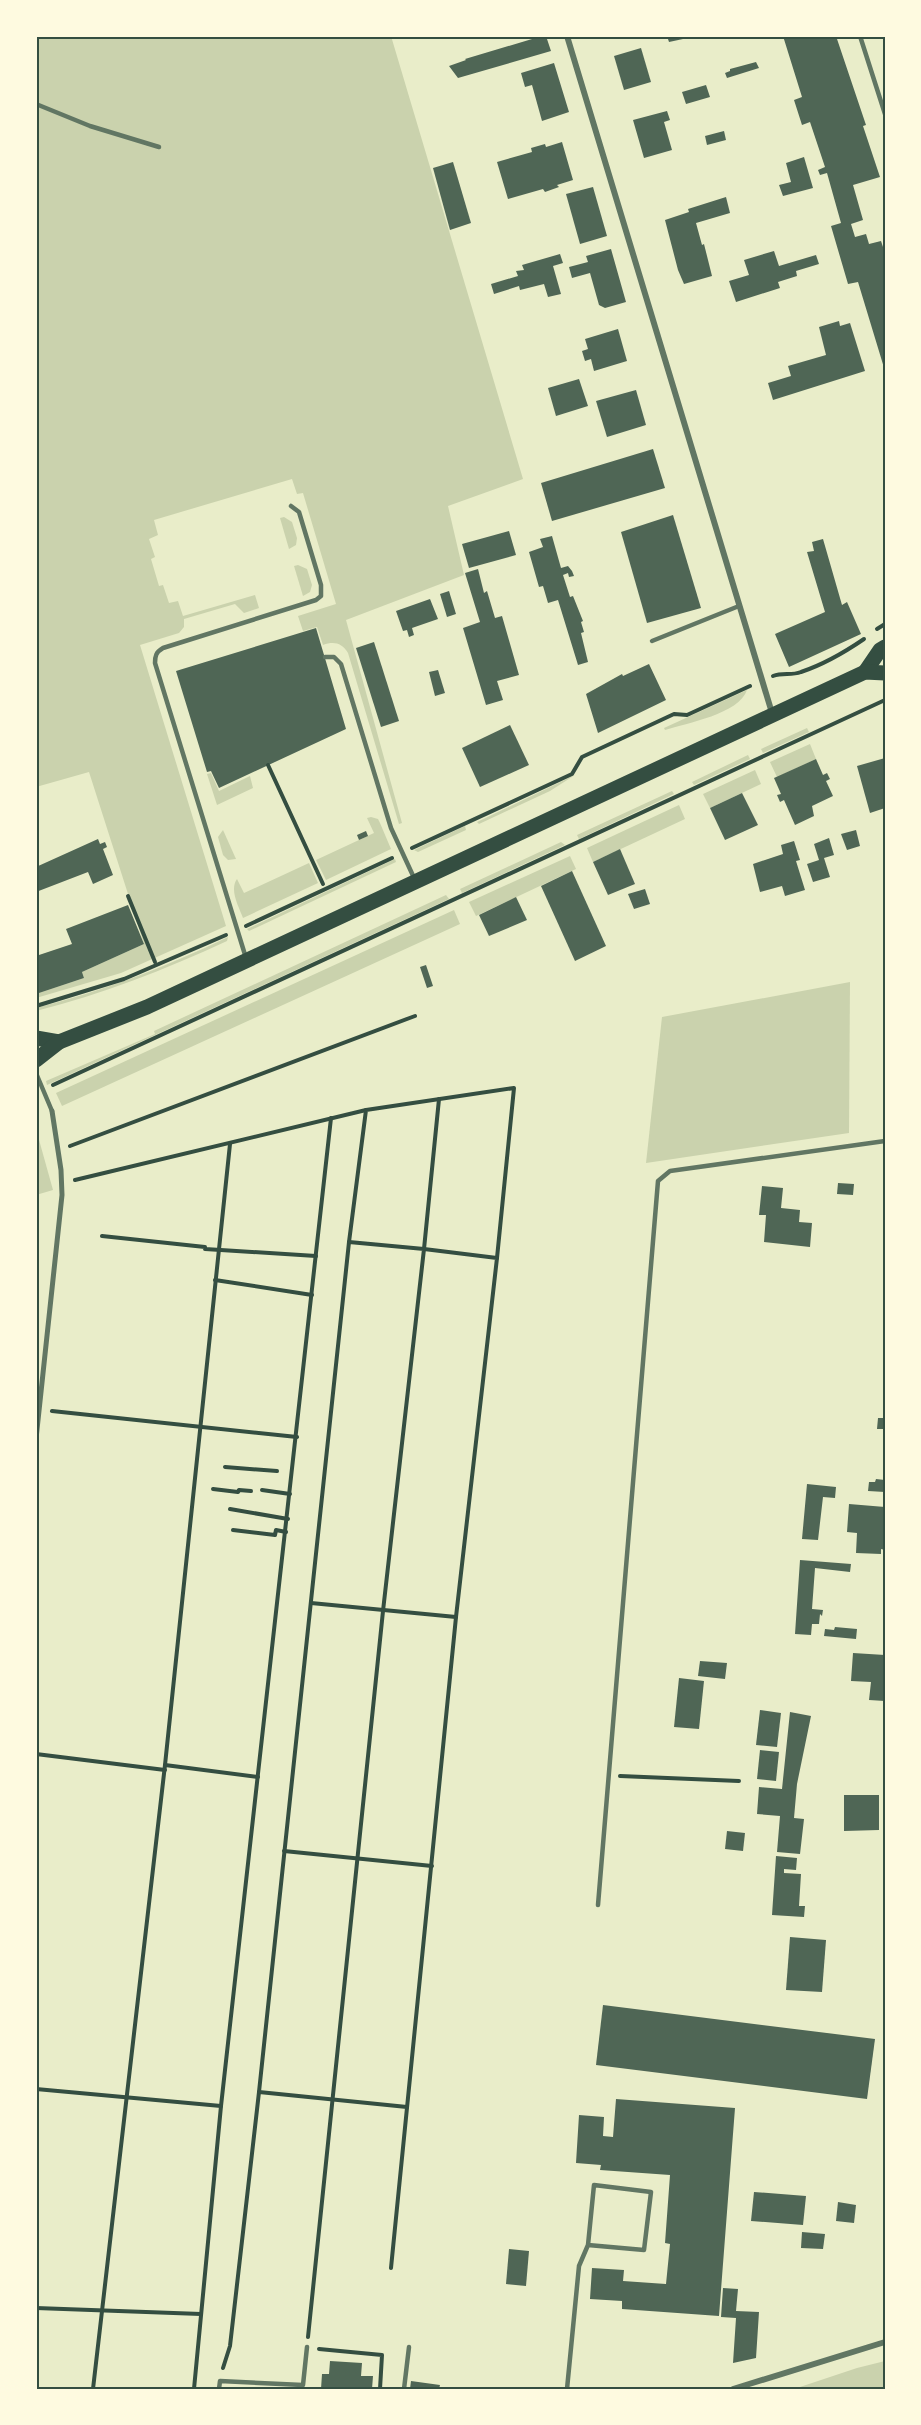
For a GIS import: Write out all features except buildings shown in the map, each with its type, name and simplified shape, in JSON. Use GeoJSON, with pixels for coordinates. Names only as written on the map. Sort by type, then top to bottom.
{"type":"FeatureCollection","features":[{"type":"Feature","properties":{"kind":"main road"},"geometry":{"type":"LineString","coordinates":[[865,672],[880,650],[885,647]]}},
{"type":"Feature","properties":{"kind":"main road"},"geometry":{"type":"LineString","coordinates":[[36,1060],[59,1042],[117,1020],[247,961],[865,672],[885,673]]}},
{"type":"Feature","properties":{"kind":"main road"},"geometry":{"type":"LineString","coordinates":[[36,1038],[59,1042]]}},
{"type":"Feature","properties":{"kind":"street"},"geometry":{"type":"LineString","coordinates":[[567,36],[773,716]]}},
{"type":"Feature","properties":{"kind":"street"},"geometry":{"type":"LineString","coordinates":[[36,1439],[63,1182],[52,1111]]}},
{"type":"Feature","properties":{"kind":"street"},"geometry":{"type":"LineString","coordinates":[[733,2389],[885,2342]]}},
{"type":"Feature","properties":{"kind":"lane"},"geometry":{"type":"LineString","coordinates":[[860,36],[885,114]]}},
{"type":"Feature","properties":{"kind":"lane"},"geometry":{"type":"LineString","coordinates":[[36,104],[90,126],[159,147]]}},
{"type":"Feature","properties":{"kind":"lane"},"geometry":{"type":"LineString","coordinates":[[247,961],[155,657],[163,648],[316,600],[321,596],[321,585],[299,512],[291,506]]}},
{"type":"Feature","properties":{"kind":"lane"},"geometry":{"type":"LineString","coordinates":[[652,641],[739,606]]}},
{"type":"Feature","properties":{"kind":"lane"},"geometry":{"type":"LineString","coordinates":[[325,657],[334,657],[341,664],[391,828],[417,882]]}},
{"type":"Feature","properties":{"kind":"lane"},"geometry":{"type":"LineString","coordinates":[[36,1073],[52,1111]]}},
{"type":"Feature","properties":{"kind":"lane"},"geometry":{"type":"LineString","coordinates":[[598,1905],[658,1181],[670,1171],[885,1141]]}},
{"type":"Feature","properties":{"kind":"lane"},"geometry":{"type":"LineString","coordinates":[[567,2389],[579,2266],[588,2245],[594,2186],[651,2192],[644,2250],[588,2245]]}},
{"type":"Feature","properties":{"kind":"lane"},"geometry":{"type":"LineString","coordinates":[[404,2389],[409,2347]]}},
{"type":"Feature","properties":{"kind":"lane"},"geometry":{"type":"LineString","coordinates":[[219,2389],[220,2381],[303,2385],[307,2348]]}},
{"type":"Feature","properties":{"kind":"path"},"geometry":{"type":"LineString","coordinates":[[778,674],[793,675],[807,670],[862,641],[885,624]]}},
{"type":"Feature","properties":{"kind":"path"},"geometry":{"type":"LineString","coordinates":[[42,1089],[885,700]]}},
{"type":"Feature","properties":{"kind":"path"},"geometry":{"type":"LineString","coordinates":[[268,765],[323,884]]}},
{"type":"Feature","properties":{"kind":"path"},"geometry":{"type":"LineString","coordinates":[[128,896],[155,962]]}},
{"type":"Feature","properties":{"kind":"path"},"geometry":{"type":"LineString","coordinates":[[58,1151],[415,1016]]}},
{"type":"Feature","properties":{"kind":"path"},"geometry":{"type":"LineString","coordinates":[[63,1182],[231,1144],[366,1110],[514,1088],[456,1617],[391,2268]]}},
{"type":"Feature","properties":{"kind":"path"},"geometry":{"type":"LineString","coordinates":[[380,2389],[382,2355],[307,2348],[383,1611],[439,1099]]}},
{"type":"Feature","properties":{"kind":"path"},"geometry":{"type":"LineString","coordinates":[[220,2381],[230,2346],[349,1242],[366,1110]]}},
{"type":"Feature","properties":{"kind":"path"},"geometry":{"type":"LineString","coordinates":[[194,2389],[221,2106],[331,1118]]}},
{"type":"Feature","properties":{"kind":"path"},"geometry":{"type":"LineString","coordinates":[[93,2389],[165,1767],[199,1426],[231,1144]]}},
{"type":"Feature","properties":{"kind":"path"},"geometry":{"type":"LineString","coordinates":[[102,1236],[205,1247],[205,1249],[219,1251],[316,1256]]}},
{"type":"Feature","properties":{"kind":"path"},"geometry":{"type":"LineString","coordinates":[[349,1242],[497,1258]]}},
{"type":"Feature","properties":{"kind":"path"},"geometry":{"type":"LineString","coordinates":[[216,1280],[312,1295]]}},
{"type":"Feature","properties":{"kind":"path"},"geometry":{"type":"LineString","coordinates":[[39,1409],[297,1437]]}},
{"type":"Feature","properties":{"kind":"path"},"geometry":{"type":"LineString","coordinates":[[225,1467],[277,1471]]}},
{"type":"Feature","properties":{"kind":"path"},"geometry":{"type":"LineString","coordinates":[[213,1489],[251,1491]]}},
{"type":"Feature","properties":{"kind":"path"},"geometry":{"type":"LineString","coordinates":[[262,1490],[290,1494]]}},
{"type":"Feature","properties":{"kind":"path"},"geometry":{"type":"LineString","coordinates":[[230,1509],[288,1519]]}},
{"type":"Feature","properties":{"kind":"path"},"geometry":{"type":"LineString","coordinates":[[233,1530],[275,1535],[276,1530],[286,1532]]}},
{"type":"Feature","properties":{"kind":"path"},"geometry":{"type":"LineString","coordinates":[[310,1602],[456,1617]]}},
{"type":"Feature","properties":{"kind":"path"},"geometry":{"type":"LineString","coordinates":[[36,1754],[258,1777]]}},
{"type":"Feature","properties":{"kind":"path"},"geometry":{"type":"LineString","coordinates":[[610,1776],[739,1781]]}},
{"type":"Feature","properties":{"kind":"path"},"geometry":{"type":"LineString","coordinates":[[284,1851],[432,1866]]}},
{"type":"Feature","properties":{"kind":"path"},"geometry":{"type":"LineString","coordinates":[[36,2089],[221,2106]]}},
{"type":"Feature","properties":{"kind":"path"},"geometry":{"type":"LineString","coordinates":[[259,2092],[407,2108]]}},
{"type":"Feature","properties":{"kind":"path"},"geometry":{"type":"LineString","coordinates":[[36,2308],[201,2314]]}},
{"type":"Feature","properties":{"kind":"green space"},"geometry":{"type":"Polygon","coordinates":[[[36,36],[391,36],[523,479],[448,506],[464,575],[346,620],[402,823],[399,824],[348,653],[337,644],[323,645],[317,627],[303,631],[298,616],[336,604],[303,493],[297,494],[292,479],[154,520],[158,535],[149,539],[155,557],[151,559],[159,586],[163,585],[169,603],[178,601],[183,616],[255,595],[259,608],[244,613],[235,604],[184,619],[184,627],[179,633],[140,645],[226,926],[121,973],[36,998],[36,994],[84,978],[82,972],[144,944],[89,772],[36,787],[36,36]]]}},
{"type":"Feature","properties":{"kind":"green space"},"geometry":{"type":"Polygon","coordinates":[[[284,517],[292,522],[297,538],[296,545],[289,549],[280,518],[284,517]]]}},
{"type":"Feature","properties":{"kind":"green space"},"geometry":{"type":"Polygon","coordinates":[[[298,565],[307,569],[312,585],[310,592],[303,596],[294,566],[298,565]]]}},
{"type":"Feature","properties":{"kind":"green space"},"geometry":{"type":"Polygon","coordinates":[[[747,690],[734,705],[723,711],[686,724],[665,730],[664,728],[747,690]]]}},
{"type":"Feature","properties":{"kind":"green space"},"geometry":{"type":"Polygon","coordinates":[[[807,728],[809,732],[763,753],[761,749],[807,728]]]}},
{"type":"Feature","properties":{"kind":"green space"},"geometry":{"type":"Polygon","coordinates":[[[810,744],[816,759],[777,777],[770,762],[810,744]]]}},
{"type":"Feature","properties":{"kind":"green space"},"geometry":{"type":"Polygon","coordinates":[[[748,755],[750,759],[694,785],[692,782],[748,755]]]}},
{"type":"Feature","properties":{"kind":"green space"},"geometry":{"type":"Polygon","coordinates":[[[755,770],[761,784],[710,808],[703,794],[755,770]]]}},
{"type":"Feature","properties":{"kind":"green space"},"geometry":{"type":"Polygon","coordinates":[[[211,773],[219,791],[250,776],[253,788],[217,805],[207,774],[211,773]]]}},
{"type":"Feature","properties":{"kind":"green space"},"geometry":{"type":"Polygon","coordinates":[[[575,775],[550,791],[479,824],[477,822],[575,775]]]}},
{"type":"Feature","properties":{"kind":"green space"},"geometry":{"type":"Polygon","coordinates":[[[672,791],[674,794],[579,839],[577,835],[672,791]]]}},
{"type":"Feature","properties":{"kind":"green space"},"geometry":{"type":"Polygon","coordinates":[[[679,805],[685,819],[593,862],[587,848],[679,805]]]}},
{"type":"Feature","properties":{"kind":"green space"},"geometry":{"type":"Polygon","coordinates":[[[367,818],[378,819],[391,849],[326,880],[316,860],[374,833],[367,818]]]}},
{"type":"Feature","properties":{"kind":"green space"},"geometry":{"type":"Polygon","coordinates":[[[465,826],[466,830],[418,852],[414,850],[465,826]]]}},
{"type":"Feature","properties":{"kind":"green space"},"geometry":{"type":"Polygon","coordinates":[[[223,830],[236,859],[228,860],[223,855],[218,837],[223,830]]]}},
{"type":"Feature","properties":{"kind":"green space"},"geometry":{"type":"Polygon","coordinates":[[[561,842],[565,845],[462,893],[460,889],[561,842]]]}},
{"type":"Feature","properties":{"kind":"green space"},"geometry":{"type":"Polygon","coordinates":[[[570,856],[576,869],[476,916],[469,902],[570,856]]]}},
{"type":"Feature","properties":{"kind":"green space"},"geometry":{"type":"Polygon","coordinates":[[[395,859],[396,862],[249,931],[247,929],[395,859]]]}},
{"type":"Feature","properties":{"kind":"green space"},"geometry":{"type":"Polygon","coordinates":[[[309,863],[318,883],[243,918],[234,893],[237,879],[244,893],[309,863]]]}},
{"type":"Feature","properties":{"kind":"green space"},"geometry":{"type":"Polygon","coordinates":[[[446,895],[449,899],[47,1085],[46,1081],[155,1034],[154,1031],[446,895]]]}},
{"type":"Feature","properties":{"kind":"green space"},"geometry":{"type":"Polygon","coordinates":[[[454,910],[460,924],[62,1106],[56,1093],[454,910]]]}},
{"type":"Feature","properties":{"kind":"green space"},"geometry":{"type":"Polygon","coordinates":[[[228,937],[227,941],[133,981],[36,1011],[36,1008],[134,977],[228,937]]]}},
{"type":"Feature","properties":{"kind":"green space"},"geometry":{"type":"Polygon","coordinates":[[[850,982],[849,1133],[646,1163],[662,1017],[850,982]]]}},
{"type":"Feature","properties":{"kind":"green space"},"geometry":{"type":"Polygon","coordinates":[[[36,1129],[53,1190],[36,1195],[36,1129]]]}},
{"type":"Feature","properties":{"kind":"green space"},"geometry":{"type":"Polygon","coordinates":[[[885,2361],[885,2389],[794,2389],[857,2368],[885,2361]]]}}]}
